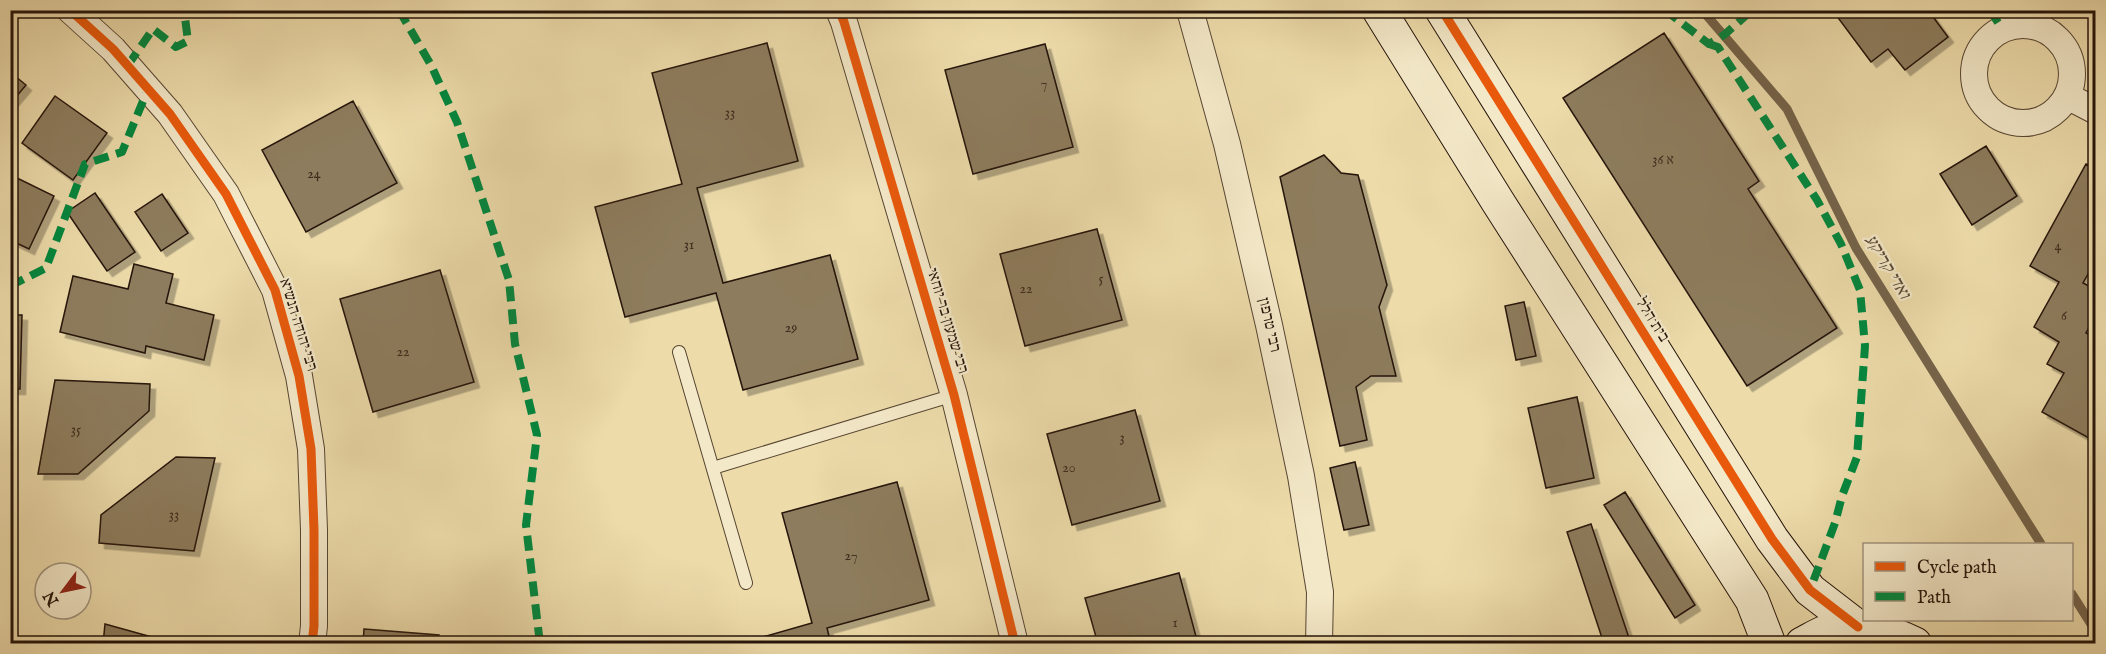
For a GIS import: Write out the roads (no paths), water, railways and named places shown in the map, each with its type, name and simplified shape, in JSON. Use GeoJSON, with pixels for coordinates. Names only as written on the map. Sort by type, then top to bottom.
{"type":"FeatureCollection","features":[{"type":"Feature","properties":{"kind":"street","name":"רבי יהודה הנשיא"},"geometry":{"type":"LineString","coordinates":[[70,10],[113,49],[170,114],[226,194],[275,290],[299,376],[311,449],[314,530],[312,644]]}},
{"type":"Feature","properties":{"kind":"street","name":"רבי שמעון בר יוחאי"},"geometry":{"type":"LineString","coordinates":[[839,10],[954,395],[1015,644]]}},
{"type":"Feature","properties":{"kind":"street","name":"רבי טרפון"},"geometry":{"type":"LineString","coordinates":[[1190,10],[1227,144],[1301,476],[1320,592],[1319,644]]}},
{"type":"Feature","properties":{"kind":"street"},"geometry":{"type":"LineString","coordinates":[[1379,10],[1498,202],[1752,600],[1769,644]]}},
{"type":"Feature","properties":{"kind":"street","name":"בית הלל"},"geometry":{"type":"LineString","coordinates":[[1442,10],[1772,539],[1810,590],[1858,627]]}},
{"type":"Feature","properties":{"kind":"street"},"geometry":{"type":"LineString","coordinates":[[2067,96],[2096,111]]}},
{"type":"Feature","properties":{"kind":"street"},"geometry":{"type":"LineString","coordinates":[[1802,644],[1828,631],[1858,627],[1890,632],[1915,644]]}},
{"type":"Feature","properties":{"kind":"lane"},"geometry":{"type":"LineString","coordinates":[[679,352],[746,583]]}},
{"type":"Feature","properties":{"kind":"lane"},"geometry":{"type":"LineString","coordinates":[[713,468],[954,395]]}},
{"type":"Feature","properties":{"kind":"waterway","name":"ואדי קריקע"},"geometry":{"type":"LineString","coordinates":[[1702,10],[1787,109],[1856,248],[2040,543]]}},
{"type":"Feature","properties":{"kind":"waterway","name":"ואדי קריקע"},"geometry":{"type":"LineString","coordinates":[[2073,596],[2096,632]]}}]}
